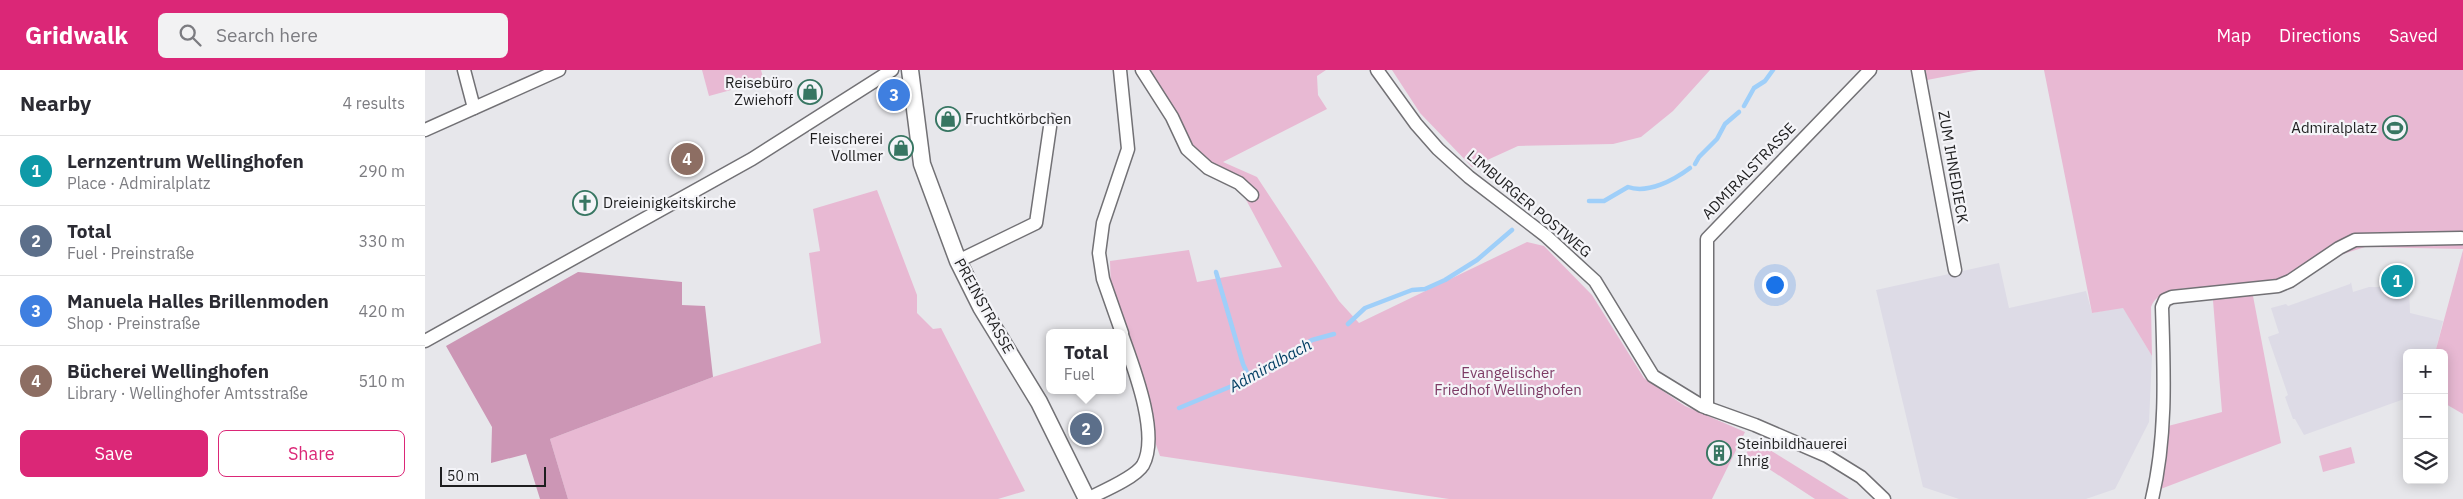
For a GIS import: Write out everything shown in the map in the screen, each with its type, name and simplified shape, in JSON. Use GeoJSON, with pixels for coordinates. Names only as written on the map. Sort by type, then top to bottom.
{"type":"FeatureCollection","features":[{"type":"Feature","properties":{"kind":"street"},"geometry":{"type":"LineString","coordinates":[[464,70],[474,108]]}},
{"type":"Feature","properties":{"kind":"street"},"geometry":{"type":"LineString","coordinates":[[425,130],[559,70]]}},
{"type":"Feature","properties":{"kind":"street"},"geometry":{"type":"LineString","coordinates":[[425,342],[752,159],[893,70]]}},
{"type":"Feature","properties":{"kind":"street","name":"PREINSTRASSE"},"geometry":{"type":"LineString","coordinates":[[911,70],[922,164],[958,261],[977,299],[1039,402],[1087,499]]}},
{"type":"Feature","properties":{"kind":"street"},"geometry":{"type":"LineString","coordinates":[[1120,70],[1128,149],[1103,223],[1099,252],[1103,279],[1120,329]]}},
{"type":"Feature","properties":{"kind":"street"},"geometry":{"type":"LineString","coordinates":[[1142,70],[1172,117],[1187,149],[1208,168],[1239,183],[1252,195]]}},
{"type":"Feature","properties":{"kind":"street","name":"LIMBURGER POSTWEG"},"geometry":{"type":"LineString","coordinates":[[1377,70],[1416,124],[1438,150],[1469,177],[1546,236],[1595,281],[1653,376],[1707,408],[1755,425],[1827,456],[1861,477],[1884,499]]}},
{"type":"Feature","properties":{"kind":"street","name":"ADMIRALSTRASSE"},"geometry":{"type":"LineString","coordinates":[[1707,408],[1707,239],[1870,70]]}},
{"type":"Feature","properties":{"kind":"street","name":"ZUM IHNEDIECK"},"geometry":{"type":"LineString","coordinates":[[1918,70],[1955,270]]}},
{"type":"Feature","properties":{"kind":"street"},"geometry":{"type":"LineString","coordinates":[[958,261],[1036,223],[1051,120]]}},
{"type":"Feature","properties":{"kind":"street"},"geometry":{"type":"LineString","coordinates":[[2152,499],[2158,475],[2163,432],[2162,307],[2165,300],[2172,297],[2278,286],[2290,281],[2339,248],[2355,240],[2461,238]]}},
{"type":"Feature","properties":{"kind":"street"},"geometry":{"type":"LineString","coordinates":[[1087,499],[1109,489],[1142,466],[1148,449],[1144,407],[1126,347]]}},
{"type":"Feature","properties":{"kind":"shaded area"},"geometry":{"type":"Polygon","coordinates":[[[1999,263],[2009,308],[2086,291],[2092,313],[2123,307],[2152,356],[2149,422],[2115,489],[2086,499],[1959,499],[1923,487],[1876,290],[1999,263]]]}},
{"type":"Feature","properties":{"kind":"shaded area"},"geometry":{"type":"Polygon","coordinates":[[[578,272],[682,282],[682,305],[705,306],[713,377],[550,439],[568,499],[540,499],[526,454],[491,463],[492,427],[446,346],[578,272]]]}},
{"type":"Feature","properties":{"kind":"shaded area"},"geometry":{"type":"Polygon","coordinates":[[[2351,282],[2353,292],[2369,287],[2409,287],[2410,313],[2443,321],[2436,349],[2403,349],[2403,399],[2304,435],[2295,419],[2293,419],[2285,397],[2288,395],[2268,337],[2279,333],[2271,308],[2286,304],[2288,306],[2350,284],[2351,282]]]}},
{"type":"Feature","properties":{"kind":"green space"},"geometry":{"type":"Polygon","coordinates":[[[702,70],[761,70],[764,81],[709,96],[702,70]]]}},
{"type":"Feature","properties":{"kind":"green space","name":"Evangelischer Friedhof Wellinghofen"},"geometry":{"type":"Polygon","coordinates":[[[1143,70],[1326,70],[1317,76],[1318,95],[1327,109],[1223,162],[1257,177],[1339,301],[1359,323],[1527,242],[1544,246],[1592,295],[1644,378],[1685,406],[1745,432],[1712,499],[1449,499],[1160,456],[1147,419],[1126,344],[1126,329],[1122,329],[1111,291],[1110,261],[1189,250],[1197,282],[1282,267],[1236,181],[1189,148],[1143,70]]]}},
{"type":"Feature","properties":{"kind":"green space"},"geometry":{"type":"Polygon","coordinates":[[[1392,70],[1710,70],[1673,111],[1641,137],[1613,144],[1518,146],[1472,167],[1420,113],[1392,70]]]}},
{"type":"Feature","properties":{"kind":"green space"},"geometry":{"type":"Polygon","coordinates":[[[1925,70],[1979,70],[1927,80],[1925,70]]]}},
{"type":"Feature","properties":{"kind":"green space","name":"Admiralplatz"},"geometry":{"type":"Polygon","coordinates":[[[2044,70],[2463,70],[2463,249],[2365,247],[2343,254],[2300,282],[2277,292],[2253,296],[2281,443],[2158,490],[2168,426],[2222,412],[2212,288],[2177,289],[2169,291],[2155,300],[2151,307],[2152,356],[2123,308],[2092,313],[2044,70]]]}},
{"type":"Feature","properties":{"kind":"green space"},"geometry":{"type":"Polygon","coordinates":[[[877,190],[917,295],[917,313],[933,329],[941,328],[1025,491],[998,499],[568,499],[550,439],[713,377],[821,343],[809,253],[820,251],[813,209],[877,190]]]}},
{"type":"Feature","properties":{"kind":"green space"},"geometry":{"type":"Polygon","coordinates":[[[2463,250],[2463,414],[2448,405],[2448,349],[2436,349],[2463,250]]]}},
{"type":"Feature","properties":{"kind":"green space"},"geometry":{"type":"Polygon","coordinates":[[[1754,440],[1849,499],[1815,499],[1746,454],[1754,440]]]}},
{"type":"Feature","properties":{"kind":"green space"},"geometry":{"type":"Polygon","coordinates":[[[2351,447],[2355,463],[2323,472],[2319,456],[2351,447]]]}},
{"type":"Feature","properties":{"kind":"waterway","name":"Admiralbach"},"geometry":{"type":"LineString","coordinates":[[1744,106],[1754,88],[1765,81],[1773,70]]}},
{"type":"Feature","properties":{"kind":"waterway","name":"Admiralbach"},"geometry":{"type":"LineString","coordinates":[[1695,164],[1699,157],[1717,139],[1725,124],[1739,112]]}},
{"type":"Feature","properties":{"kind":"waterway","name":"Admiralbach"},"geometry":{"type":"LineString","coordinates":[[1589,201],[1604,201],[1628,187],[1644,189],[1661,185],[1690,168]]}},
{"type":"Feature","properties":{"kind":"waterway","name":"Admiralbach"},"geometry":{"type":"LineString","coordinates":[[1348,324],[1365,308],[1412,290],[1425,289],[1445,280],[1477,260],[1512,230]]}},
{"type":"Feature","properties":{"kind":"waterway"},"geometry":{"type":"LineString","coordinates":[[1216,272],[1243,364],[1249,377]]}},
{"type":"Feature","properties":{"kind":"waterway","name":"Admiralbach"},"geometry":{"type":"LineString","coordinates":[[1179,408],[1244,381],[1312,340],[1334,334]]}},
{"type":"Feature","properties":{"kind":"place","name":"Reisebüro Zwiehoff"},"geometry":{"type":"Point","coordinates":[810,92]}},
{"type":"Feature","properties":{"kind":"place","name":"Manuela Halles Brillenmoden"},"geometry":{"type":"Point","coordinates":[894,95]}},
{"type":"Feature","properties":{"kind":"place","name":"Fruchtkörbchen"},"geometry":{"type":"Point","coordinates":[948,119]}},
{"type":"Feature","properties":{"kind":"place","name":"Admiralplatz"},"geometry":{"type":"Point","coordinates":[2395,128]}},
{"type":"Feature","properties":{"kind":"place","name":"Fleischerei Vollmer"},"geometry":{"type":"Point","coordinates":[901,148]}},
{"type":"Feature","properties":{"kind":"place","name":"Bücherei Wellinghofen"},"geometry":{"type":"Point","coordinates":[687,159]}},
{"type":"Feature","properties":{"kind":"place","name":"Dreieinigkeitskirche"},"geometry":{"type":"Point","coordinates":[585,203]}},
{"type":"Feature","properties":{"kind":"place","name":"Lernzentrum Wellinghofen"},"geometry":{"type":"Point","coordinates":[2397,281]}},
{"type":"Feature","properties":{"kind":"place","name":"Total"},"geometry":{"type":"Point","coordinates":[1086,429]}},
{"type":"Feature","properties":{"kind":"place","name":"Steinbildhauerei Ihrig"},"geometry":{"type":"Point","coordinates":[1719,453]}}]}
